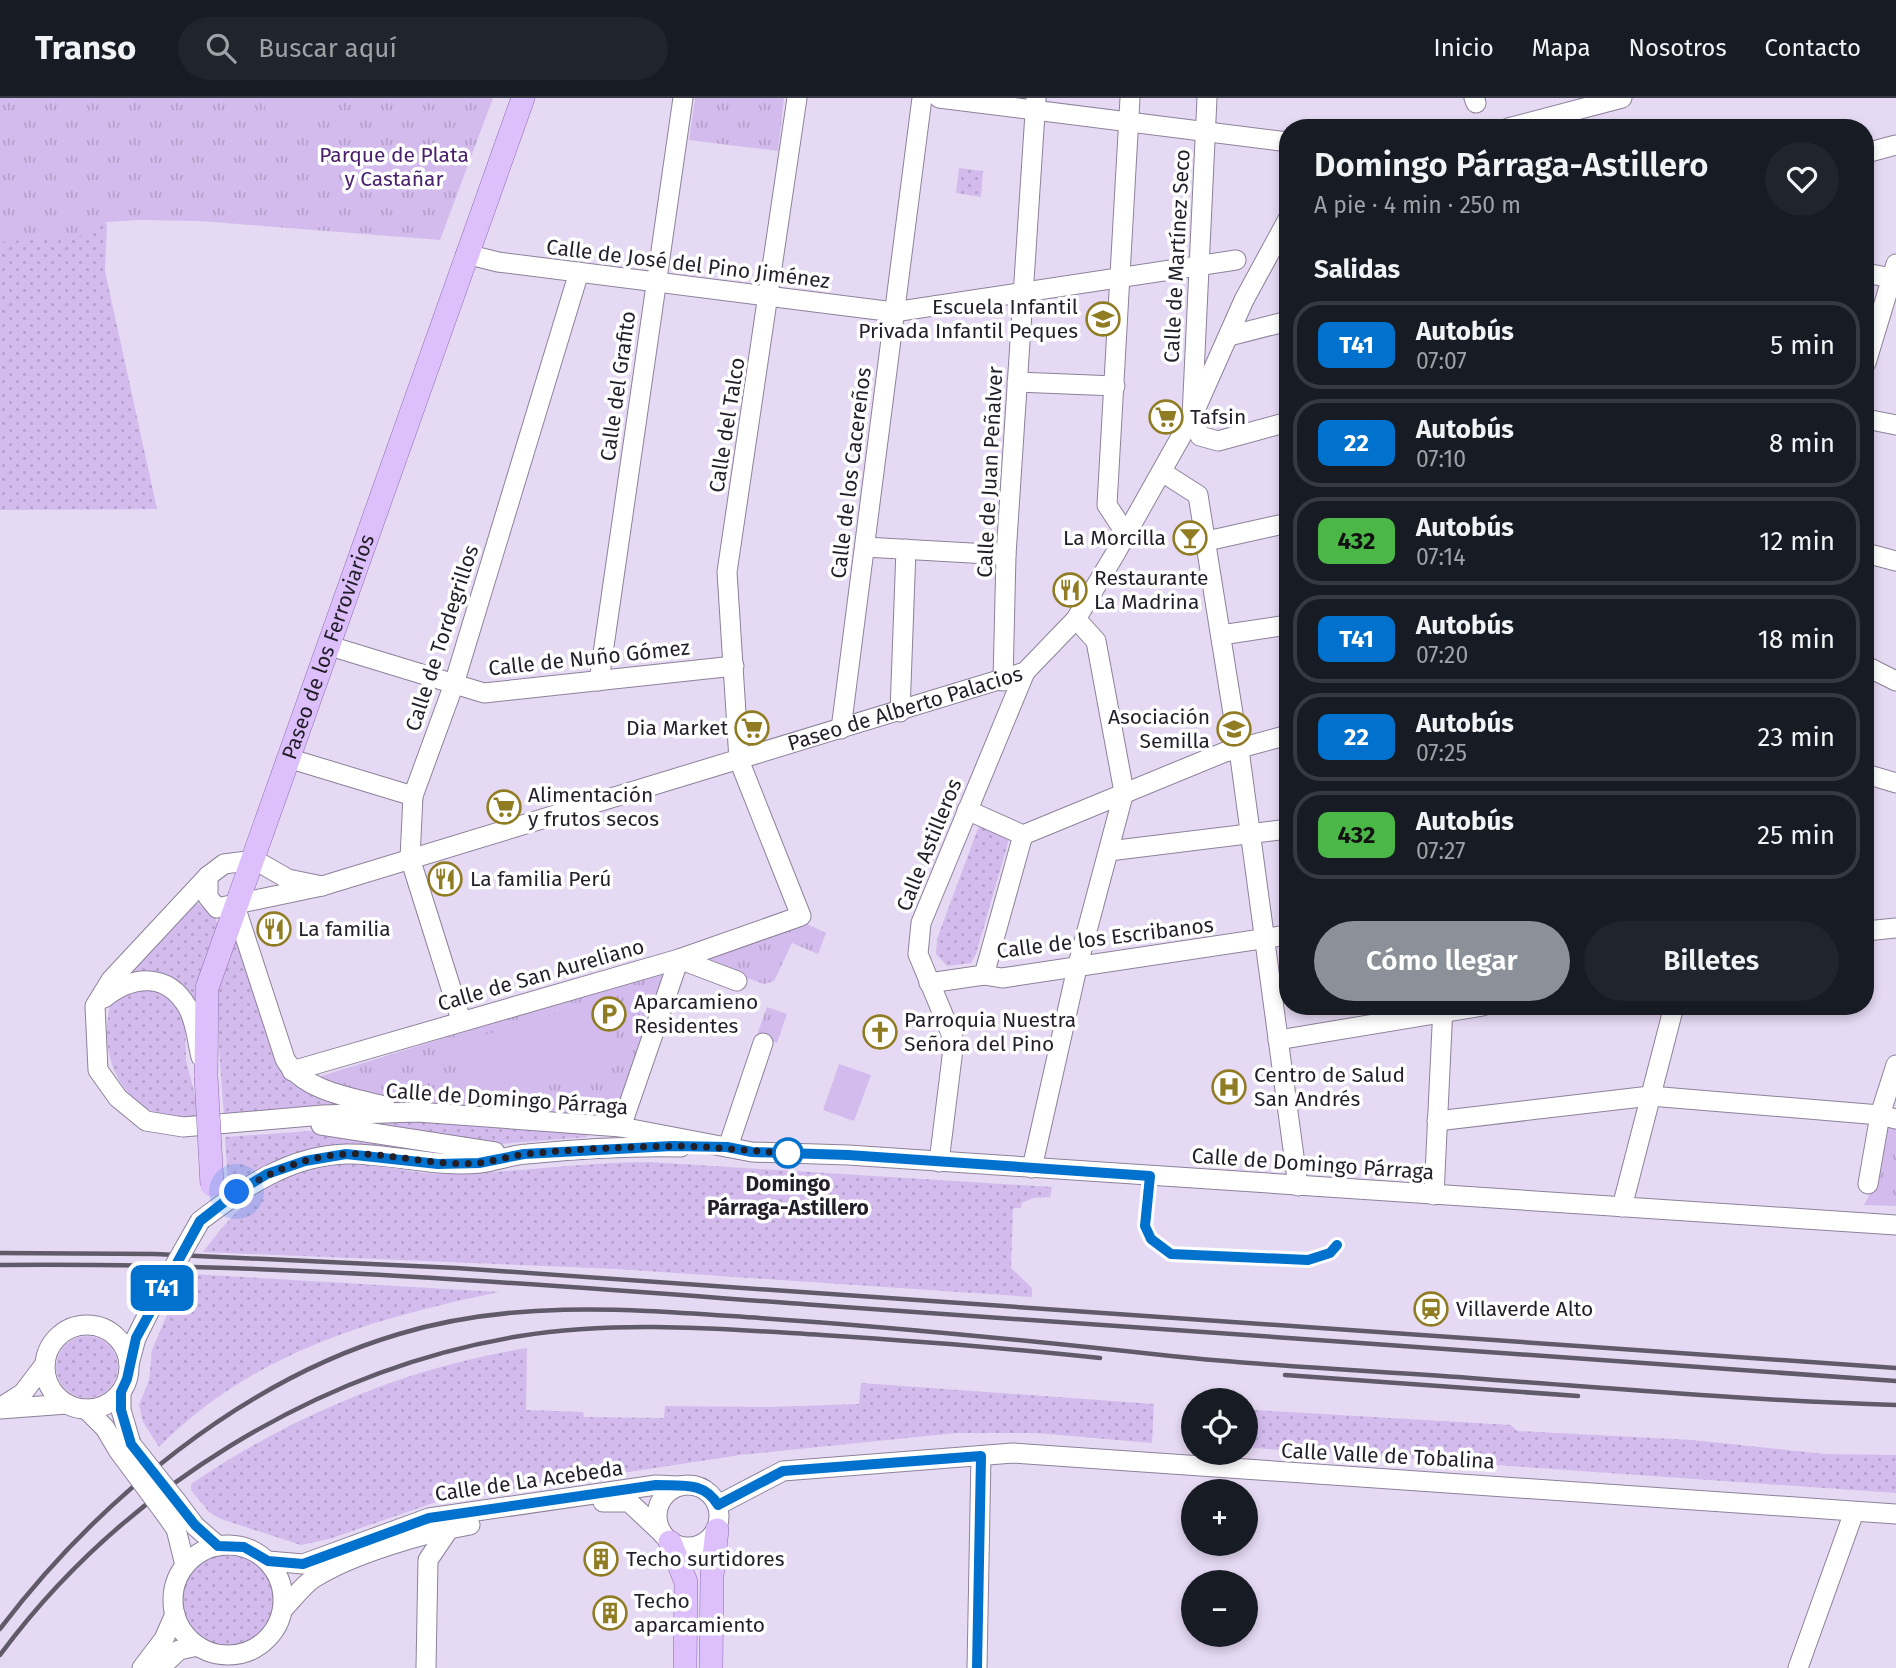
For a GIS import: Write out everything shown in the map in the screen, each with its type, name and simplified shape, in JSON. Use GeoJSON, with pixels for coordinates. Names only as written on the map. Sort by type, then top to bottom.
{"type":"FeatureCollection","features":[{"type":"Feature","properties":{"kind":"main road","name":"Paseo de los Ferroviarios"},"geometry":{"type":"LineString","coordinates":[[238,906],[523,98]]}},
{"type":"Feature","properties":{"kind":"main road"},"geometry":{"type":"LineString","coordinates":[[212,1185],[206,1076],[207,988],[238,906]]}},
{"type":"Feature","properties":{"kind":"main road"},"geometry":{"type":"LineString","coordinates":[[711,1668],[712,1576],[717,1530]]}},
{"type":"Feature","properties":{"kind":"main road"},"geometry":{"type":"LineString","coordinates":[[666,1537],[686,1583],[685,1668]]}},
{"type":"Feature","properties":{"kind":"street","name":"Calle del Grafito"},"geometry":{"type":"LineString","coordinates":[[599,681],[683,98]]}},
{"type":"Feature","properties":{"kind":"street","name":"Calle del Talco"},"geometry":{"type":"LineString","coordinates":[[797,98],[727,572],[739,760],[801,916]]}},
{"type":"Feature","properties":{"kind":"street","name":"Calle de los Cacereños"},"geometry":{"type":"LineString","coordinates":[[841,729],[922,98]]}},
{"type":"Feature","properties":{"kind":"street"},"geometry":{"type":"LineString","coordinates":[[939,98],[1036,104],[1129,124],[1279,141]]}},
{"type":"Feature","properties":{"kind":"street"},"geometry":{"type":"LineString","coordinates":[[1126,534],[1107,505],[1130,98]]}},
{"type":"Feature","properties":{"kind":"street","name":"Calle de Martínez Seco"},"geometry":{"type":"LineString","coordinates":[[1192,417],[1207,98]]}},
{"type":"Feature","properties":{"kind":"street"},"geometry":{"type":"LineString","coordinates":[[1542,119],[1622,98]]}},
{"type":"Feature","properties":{"kind":"street","name":"Calle de Juan Peñalver"},"geometry":{"type":"LineString","coordinates":[[1003,681],[1006,555],[1036,104]]}},
{"type":"Feature","properties":{"kind":"street"},"geometry":{"type":"LineString","coordinates":[[1874,151],[1896,145]]}},
{"type":"Feature","properties":{"kind":"street","name":"Paseo de Alberto Palacios"},"geometry":{"type":"LineString","coordinates":[[208,876],[208,897],[217,908],[238,906],[322,886],[1003,681],[1025,672],[1076,618],[1126,534],[1192,417],[1244,300],[1279,236]]}},
{"type":"Feature","properties":{"kind":"street","name":"Calle de José del Pino Jiménez"},"geometry":{"type":"LineString","coordinates":[[466,254],[498,262],[769,299],[894,312],[1236,260]]}},
{"type":"Feature","properties":{"kind":"street","name":"Calle de Tordegrillos"},"geometry":{"type":"LineString","coordinates":[[461,1020],[410,858],[413,796],[454,684],[579,272]]}},
{"type":"Feature","properties":{"kind":"street"},"geometry":{"type":"LineString","coordinates":[[1874,273],[1894,274],[1874,338]]}},
{"type":"Feature","properties":{"kind":"street"},"geometry":{"type":"LineString","coordinates":[[1229,336],[1279,323]]}},
{"type":"Feature","properties":{"kind":"street"},"geometry":{"type":"LineString","coordinates":[[1017,382],[1115,386]]}},
{"type":"Feature","properties":{"kind":"street"},"geometry":{"type":"LineString","coordinates":[[1192,417],[1200,436],[1218,441],[1279,424]]}},
{"type":"Feature","properties":{"kind":"street"},"geometry":{"type":"LineString","coordinates":[[1874,421],[1896,425]]}},
{"type":"Feature","properties":{"kind":"street"},"geometry":{"type":"LineString","coordinates":[[1162,472],[1198,495],[1238,747],[1298,1186]]}},
{"type":"Feature","properties":{"kind":"street"},"geometry":{"type":"LineString","coordinates":[[1206,541],[1279,525]]}},
{"type":"Feature","properties":{"kind":"street"},"geometry":{"type":"LineString","coordinates":[[865,547],[1006,555]]}},
{"type":"Feature","properties":{"kind":"street"},"geometry":{"type":"LineString","coordinates":[[900,712],[906,549]]}},
{"type":"Feature","properties":{"kind":"street"},"geometry":{"type":"LineString","coordinates":[[1874,555],[1896,561]]}},
{"type":"Feature","properties":{"kind":"street"},"geometry":{"type":"LineString","coordinates":[[1032,1168],[1077,968],[1124,792],[1096,642],[1076,618]]}},
{"type":"Feature","properties":{"kind":"street"},"geometry":{"type":"LineString","coordinates":[[1221,635],[1279,626]]}},
{"type":"Feature","properties":{"kind":"street","name":"Calle de Nuño Gómez"},"geometry":{"type":"LineString","coordinates":[[330,646],[484,693],[734,666]]}},
{"type":"Feature","properties":{"kind":"street"},"geometry":{"type":"LineString","coordinates":[[1874,670],[1896,681]]}},
{"type":"Feature","properties":{"kind":"street","name":"Calle Astilleros"},"geometry":{"type":"LineString","coordinates":[[939,1161],[954,1041],[918,954],[921,923],[1025,672]]}},
{"type":"Feature","properties":{"kind":"street"},"geometry":{"type":"LineString","coordinates":[[967,810],[1023,835],[1238,747],[1279,737]]}},
{"type":"Feature","properties":{"kind":"street"},"geometry":{"type":"LineString","coordinates":[[290,759],[413,796]]}},
{"type":"Feature","properties":{"kind":"street"},"geometry":{"type":"LineString","coordinates":[[1874,776],[1896,783]]}},
{"type":"Feature","properties":{"kind":"street"},"geometry":{"type":"LineString","coordinates":[[1109,851],[1279,830]]}},
{"type":"Feature","properties":{"kind":"street"},"geometry":{"type":"LineString","coordinates":[[984,975],[1023,835]]}},
{"type":"Feature","properties":{"kind":"street"},"geometry":{"type":"LineString","coordinates":[[255,860],[224,864],[208,876],[111,980],[95,1006],[98,1070],[117,1098],[146,1121],[183,1127],[278,1120]]}},
{"type":"Feature","properties":{"kind":"street","name":"Paseo de Alberto Palacios"},"geometry":{"type":"LineString","coordinates":[[255,860],[288,879],[322,886]]}},
{"type":"Feature","properties":{"kind":"street"},"geometry":{"type":"LineString","coordinates":[[238,906],[285,1059],[292,1071],[337,1095],[417,1112]]}},
{"type":"Feature","properties":{"kind":"street","name":"Calle de San Aureliano"},"geometry":{"type":"LineString","coordinates":[[292,1071],[461,1020],[680,959],[801,916]]}},
{"type":"Feature","properties":{"kind":"street"},"geometry":{"type":"LineString","coordinates":[[1874,930],[1896,928]]}},
{"type":"Feature","properties":{"kind":"street","name":"Calle de los Escribanos"},"geometry":{"type":"LineString","coordinates":[[929,983],[984,975],[1002,978],[1279,937]]}},
{"type":"Feature","properties":{"kind":"street"},"geometry":{"type":"LineString","coordinates":[[621,1127],[680,959],[737,981]]}},
{"type":"Feature","properties":{"kind":"street"},"geometry":{"type":"LineString","coordinates":[[95,1006],[115,989],[137,979],[160,983],[177,991],[190,1011],[206,1076]]}},
{"type":"Feature","properties":{"kind":"street"},"geometry":{"type":"LineString","coordinates":[[1278,1040],[1415,1015]]}},
{"type":"Feature","properties":{"kind":"street"},"geometry":{"type":"LineString","coordinates":[[1434,1195],[1442,1015]]}},
{"type":"Feature","properties":{"kind":"street"},"geometry":{"type":"LineString","coordinates":[[1622,1207],[1672,1015]]}},
{"type":"Feature","properties":{"kind":"street"},"geometry":{"type":"LineString","coordinates":[[727,1147],[763,1043]]}},
{"type":"Feature","properties":{"kind":"street"},"geometry":{"type":"LineString","coordinates":[[1868,1184],[1888,1117],[1896,1065]]}},
{"type":"Feature","properties":{"kind":"street"},"geometry":{"type":"LineString","coordinates":[[1437,1121],[1650,1096],[1888,1117]]}},
{"type":"Feature","properties":{"kind":"street","name":"Calle de Domingo Párraga"},"geometry":{"type":"LineString","coordinates":[[278,1120],[323,1115],[417,1112],[621,1127],[752,1152],[939,1161],[1896,1225]]}},
{"type":"Feature","properties":{"kind":"street","name":"Calle de Domingo Párraga"},"geometry":{"type":"LineString","coordinates":[[278,1120],[370,1131],[478,1152],[524,1154],[636,1148],[727,1147]]}},
{"type":"Feature","properties":{"kind":"street","name":"Calle de Domingo Párraga"},"geometry":{"type":"LineString","coordinates":[[200,1221],[237,1192],[267,1174],[305,1161],[346,1154],[438,1164],[479,1163],[524,1154]]}},
{"type":"Feature","properties":{"kind":"street"},"geometry":{"type":"LineString","coordinates":[[125,1447],[121,1392],[136,1338],[200,1221],[212,1185]]}},
{"type":"Feature","properties":{"kind":"street"},"geometry":{"type":"LineString","coordinates":[[109,1331],[125,1325],[155,1300]]}},
{"type":"Feature","properties":{"kind":"street"},"geometry":{"type":"LineString","coordinates":[[0,1408],[23,1393],[45,1364],[52,1344],[67,1329],[88,1325],[109,1331],[127,1351],[129,1364]]}},
{"type":"Feature","properties":{"kind":"street"},"geometry":{"type":"LineString","coordinates":[[45,1364],[50,1387],[66,1404]]}},
{"type":"Feature","properties":{"kind":"street"},"geometry":{"type":"LineString","coordinates":[[0,1408],[66,1404],[86,1409],[105,1405],[121,1392]]}},
{"type":"Feature","properties":{"kind":"street"},"geometry":{"type":"LineString","coordinates":[[86,1409],[125,1447],[170,1507],[218,1546]]}},
{"type":"Feature","properties":{"kind":"street","name":"Calle Valle de Tobalina"},"geometry":{"type":"LineString","coordinates":[[718,1505],[783,1471],[981,1456],[1048,1455],[1896,1514]]}},
{"type":"Feature","properties":{"kind":"street"},"geometry":{"type":"LineString","coordinates":[[977,1668],[981,1456]]}},
{"type":"Feature","properties":{"kind":"street","name":"Calle de La Acebeda"},"geometry":{"type":"LineString","coordinates":[[268,1561],[303,1564],[429,1518],[656,1485],[679,1486]]}},
{"type":"Feature","properties":{"kind":"street"},"geometry":{"type":"LineString","coordinates":[[692,1485],[707,1491],[718,1505],[717,1530],[710,1539],[695,1547],[683,1547],[666,1537],[657,1514],[660,1503],[669,1491],[679,1486],[692,1485]]}},
{"type":"Feature","properties":{"kind":"street","name":"Calle de La Acebeda"},"geometry":{"type":"LineString","coordinates":[[283,1608],[313,1578],[405,1542],[449,1529],[604,1502],[629,1502],[666,1537]]}},
{"type":"Feature","properties":{"kind":"street"},"geometry":{"type":"LineString","coordinates":[[170,1507],[185,1565]]}},
{"type":"Feature","properties":{"kind":"street"},"geometry":{"type":"LineString","coordinates":[[1798,1668],[1854,1512]]}},
{"type":"Feature","properties":{"kind":"street"},"geometry":{"type":"LineString","coordinates":[[426,1668],[428,1560],[449,1529]]}},
{"type":"Feature","properties":{"kind":"street"},"geometry":{"type":"LineString","coordinates":[[405,1542],[428,1560]]}},
{"type":"Feature","properties":{"kind":"street"},"geometry":{"type":"LineString","coordinates":[[209,1655],[184,1632],[175,1614],[174,1589],[185,1565],[194,1556],[218,1546],[244,1547],[268,1561],[281,1583],[283,1608],[273,1633],[252,1650],[237,1668]]}},
{"type":"Feature","properties":{"kind":"street"},"geometry":{"type":"LineString","coordinates":[[142,1668],[164,1639],[175,1614]]}},
{"type":"Feature","properties":{"kind":"street"},"geometry":{"type":"LineString","coordinates":[[160,1668],[179,1650],[209,1655],[252,1650]]}},
{"type":"Feature","properties":{"kind":"green space","name":"Parque de Plata y Castañar"},"geometry":{"type":"Polygon","coordinates":[[[0,98],[493,98],[440,240],[200,221],[139,220],[107,222],[84,235],[0,242],[0,98]]]}},
{"type":"Feature","properties":{"kind":"green space"},"geometry":{"type":"Polygon","coordinates":[[[267,98],[316,98],[313,121],[264,114],[267,98]]]}},
{"type":"Feature","properties":{"kind":"green space"},"geometry":{"type":"Polygon","coordinates":[[[695,98],[784,98],[778,151],[689,140],[695,98]]]}},
{"type":"Feature","properties":{"kind":"green space"},"geometry":{"type":"Polygon","coordinates":[[[959,168],[983,171],[981,197],[956,193],[959,168]]]}},
{"type":"Feature","properties":{"kind":"green space"},"geometry":{"type":"Polygon","coordinates":[[[107,223],[105,271],[157,509],[0,510],[0,239],[107,223]]]}},
{"type":"Feature","properties":{"kind":"green space"},"geometry":{"type":"Polygon","coordinates":[[[980,823],[1010,836],[976,954],[971,963],[947,966],[936,954],[937,939],[980,823]]]}},
{"type":"Feature","properties":{"kind":"green space"},"geometry":{"type":"Polygon","coordinates":[[[197,903],[215,917],[218,925],[194,1001],[127,974],[197,903]]]}},
{"type":"Feature","properties":{"kind":"green space"},"geometry":{"type":"Polygon","coordinates":[[[807,924],[826,933],[818,954],[792,943],[774,981],[764,984],[700,962],[701,959],[807,924]]]}},
{"type":"Feature","properties":{"kind":"green space"},"geometry":{"type":"Polygon","coordinates":[[[236,939],[281,1062],[343,1105],[224,1116],[219,1048],[219,983],[236,939]]]}},
{"type":"Feature","properties":{"kind":"green space"},"geometry":{"type":"Polygon","coordinates":[[[668,969],[615,1118],[505,1113],[415,1105],[343,1089],[321,1076],[668,969]]]}},
{"type":"Feature","properties":{"kind":"green space"},"geometry":{"type":"Polygon","coordinates":[[[146,987],[165,991],[185,1020],[186,1060],[201,1119],[168,1117],[147,1108],[133,1098],[114,1070],[107,1037],[111,1002],[146,987]]]}},
{"type":"Feature","properties":{"kind":"green space"},"geometry":{"type":"Polygon","coordinates":[[[605,999],[625,1064],[476,1107],[468,1103],[451,1045],[605,999]]]}},
{"type":"Feature","properties":{"kind":"green space"},"geometry":{"type":"Polygon","coordinates":[[[767,1007],[787,1014],[777,1043],[757,1035],[767,1007]]]}},
{"type":"Feature","properties":{"kind":"green space"},"geometry":{"type":"Polygon","coordinates":[[[839,1064],[871,1075],[854,1121],[823,1110],[839,1064]]]}},
{"type":"Feature","properties":{"kind":"green space"},"geometry":{"type":"Polygon","coordinates":[[[367,1117],[587,1133],[587,1137],[499,1144],[333,1118],[367,1117]]]}},
{"type":"Feature","properties":{"kind":"green space"},"geometry":{"type":"Polygon","coordinates":[[[1887,1126],[1896,1128],[1896,1206],[1864,1205],[1873,1188],[1887,1126]]]}},
{"type":"Feature","properties":{"kind":"green space"},"geometry":{"type":"Polygon","coordinates":[[[309,1131],[337,1132],[470,1155],[290,1157],[228,1185],[225,1137],[309,1131]]]}},
{"type":"Feature","properties":{"kind":"green space"},"geometry":{"type":"Polygon","coordinates":[[[649,1162],[1052,1187],[1050,1197],[1033,1198],[1022,1203],[1021,1208],[1013,1208],[1011,1268],[1032,1288],[1032,1297],[617,1269],[203,1252],[252,1198],[290,1174],[312,1167],[363,1164],[447,1174],[649,1162]]]}},
{"type":"Feature","properties":{"kind":"green space"},"geometry":{"type":"Polygon","coordinates":[[[192,1274],[499,1292],[406,1314],[361,1328],[275,1363],[234,1386],[196,1414],[159,1447],[143,1422],[139,1405],[149,1380],[152,1350],[166,1317],[192,1274]]]}},
{"type":"Feature","properties":{"kind":"green space"},"geometry":{"type":"Polygon","coordinates":[[[87,1336],[99,1338],[109,1345],[116,1355],[116,1379],[109,1389],[99,1396],[87,1398],[75,1396],[65,1389],[58,1379],[56,1367],[58,1355],[65,1345],[75,1338],[87,1336]]]}},
{"type":"Feature","properties":{"kind":"green space"},"geometry":{"type":"Polygon","coordinates":[[[527,1348],[526,1410],[583,1412],[584,1417],[664,1418],[665,1406],[859,1404],[861,1383],[1154,1404],[1152,1443],[1037,1433],[956,1433],[740,1455],[439,1501],[329,1539],[301,1545],[221,1519],[209,1512],[191,1490],[191,1484],[229,1459],[310,1416],[352,1398],[394,1381],[438,1368],[527,1348]]]}},
{"type":"Feature","properties":{"kind":"green space"},"geometry":{"type":"Polygon","coordinates":[[[1258,1410],[1511,1425],[1517,1431],[1692,1440],[1825,1454],[1896,1455],[1896,1493],[1258,1448],[1258,1410]]]}},
{"type":"Feature","properties":{"kind":"green space"},"geometry":{"type":"Polygon","coordinates":[[[228,1555],[245,1559],[260,1568],[269,1583],[273,1600],[269,1617],[260,1632],[245,1641],[228,1645],[211,1641],[196,1632],[187,1617],[183,1600],[187,1583],[196,1568],[211,1559],[228,1555]]]}},
{"type":"Feature","properties":{"kind":"railway"},"geometry":{"type":"LineString","coordinates":[[0,1253],[155,1254],[456,1268],[1896,1368]]}},
{"type":"Feature","properties":{"kind":"railway"},"geometry":{"type":"LineString","coordinates":[[0,1265],[208,1267],[519,1283],[1896,1381]]}},
{"type":"Feature","properties":{"kind":"railway"},"geometry":{"type":"LineString","coordinates":[[0,1629],[81,1535],[177,1451],[230,1414],[284,1382],[341,1355],[399,1334],[488,1315],[578,1310],[714,1315],[914,1330],[1249,1363],[1741,1398],[1896,1405]]}},
{"type":"Feature","properties":{"kind":"railway"},"geometry":{"type":"LineString","coordinates":[[0,1655],[49,1595],[104,1540],[165,1490],[230,1446],[299,1408],[371,1377],[445,1352],[558,1331],[671,1327],[892,1340],[1100,1358]]}},
{"type":"Feature","properties":{"kind":"railway"},"geometry":{"type":"LineString","coordinates":[[1285,1375],[1578,1396]]}},
{"type":"Feature","properties":{"kind":"bus line","name":"T41"},"geometry":{"type":"LineString","coordinates":[[977,1668],[981,1456],[783,1471],[718,1505],[707,1491],[692,1485],[656,1485],[429,1518],[303,1564],[287,1565],[268,1561],[244,1547],[218,1546],[195,1525],[131,1444],[121,1410],[121,1392],[127,1379],[136,1338],[200,1221],[237,1192],[267,1174],[305,1161],[346,1154],[438,1164],[479,1163],[524,1154],[599,1149],[727,1147],[752,1152],[848,1155],[1150,1176],[1145,1226],[1160,1249],[1171,1254],[1308,1260],[1330,1253],[1337,1245]]}},
{"type":"Feature","properties":{"kind":"place","name":"Escuela Infantil Privada Infantil Peques"},"geometry":{"type":"Point","coordinates":[1103,319]}},
{"type":"Feature","properties":{"kind":"place","name":"Tafsin"},"geometry":{"type":"Point","coordinates":[1166,417]}},
{"type":"Feature","properties":{"kind":"place","name":"La Morcilla"},"geometry":{"type":"Point","coordinates":[1190,538]}},
{"type":"Feature","properties":{"kind":"place","name":"Restaurante La Madrina"},"geometry":{"type":"Point","coordinates":[1070,590]}},
{"type":"Feature","properties":{"kind":"place","name":"Dia Market"},"geometry":{"type":"Point","coordinates":[752,728]}},
{"type":"Feature","properties":{"kind":"place","name":"Asociación Semilla"},"geometry":{"type":"Point","coordinates":[1234,729]}},
{"type":"Feature","properties":{"kind":"place","name":"Alimentación y frutos secos"},"geometry":{"type":"Point","coordinates":[504,807]}},
{"type":"Feature","properties":{"kind":"place","name":"La familia Perú"},"geometry":{"type":"Point","coordinates":[445,879]}},
{"type":"Feature","properties":{"kind":"place","name":"La familia"},"geometry":{"type":"Point","coordinates":[274,929]}},
{"type":"Feature","properties":{"kind":"place","name":"Aparcamieno Residentes"},"geometry":{"type":"Point","coordinates":[609,1014]}},
{"type":"Feature","properties":{"kind":"place","name":"Parroquia Nuestra Señora del Pino"},"geometry":{"type":"Point","coordinates":[880,1032]}},
{"type":"Feature","properties":{"kind":"place","name":"Centro de Salud San Andrés"},"geometry":{"type":"Point","coordinates":[1229,1087]}},
{"type":"Feature","properties":{"kind":"place","name":"Domingo Párraga-Astillero"},"geometry":{"type":"Point","coordinates":[788,1153]}},
{"type":"Feature","properties":{"kind":"place","name":"Villaverde Alto"},"geometry":{"type":"Point","coordinates":[1431,1309]}},
{"type":"Feature","properties":{"kind":"place","name":"Techo surtidores"},"geometry":{"type":"Point","coordinates":[601,1559]}},
{"type":"Feature","properties":{"kind":"place","name":"Techo aparcamiento"},"geometry":{"type":"Point","coordinates":[610,1613]}},
{"type":"Feature","properties":{"kind":"route"},"geometry":{"type":"LineString","coordinates":[[237,1192],[267,1174],[286,1167],[346,1154],[438,1164],[479,1163],[524,1154],[672,1146],[727,1147],[752,1152],[791,1153],[788,1153]]}}]}
